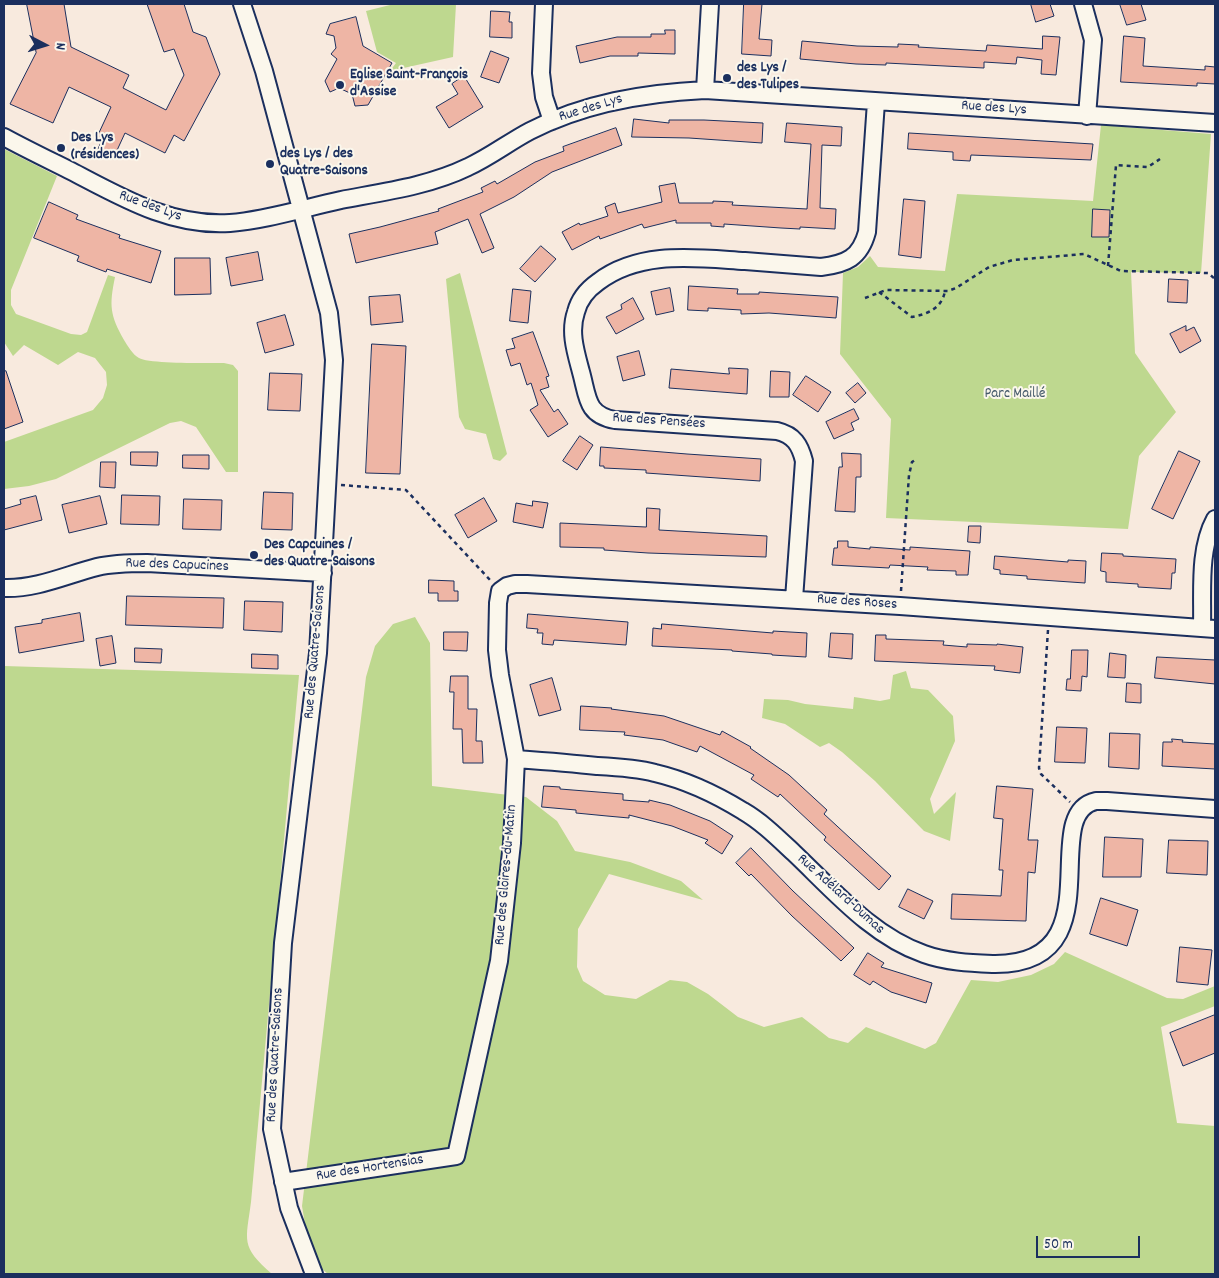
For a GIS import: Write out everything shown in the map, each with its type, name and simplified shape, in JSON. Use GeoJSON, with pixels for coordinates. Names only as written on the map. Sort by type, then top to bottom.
{"type":"FeatureCollection","features":[{"type":"Feature","properties":{"kind":"street","name":"Rue des Quatre-Saisons"},"geometry":{"type":"LineString","coordinates":[[242,4],[264,71],[302,209],[329,313],[332,338],[333,388],[318,653],[283,943],[272,1129],[289,1208],[314,1274]]}},
{"type":"Feature","properties":{"kind":"street"},"geometry":{"type":"LineString","coordinates":[[544,4],[541,73],[544,97],[552,121]]}},
{"type":"Feature","properties":{"kind":"street"},"geometry":{"type":"LineString","coordinates":[[705,90],[710,4]]}},
{"type":"Feature","properties":{"kind":"street"},"geometry":{"type":"LineString","coordinates":[[1083,4],[1093,40],[1087,116]]}},
{"type":"Feature","properties":{"kind":"street","name":"Rue des Lys"},"geometry":{"type":"LineString","coordinates":[[4,137],[110,192],[152,210],[177,219],[194,222],[230,223],[417,184],[456,173],[531,130],[552,121],[615,100],[645,94],[705,90],[1215,123]]}},
{"type":"Feature","properties":{"kind":"street","name":"Rue des Pensées"},"geometry":{"type":"LineString","coordinates":[[794,599],[804,461],[801,450],[794,439],[786,433],[777,431],[615,420],[598,415],[591,408],[576,354],[573,336],[575,317],[582,300],[591,287],[616,270],[634,263],[676,258],[821,267],[850,260],[864,241],[867,232],[876,102]]}},
{"type":"Feature","properties":{"kind":"street"},"geometry":{"type":"LineString","coordinates":[[1209,628],[1204,563],[1206,542],[1215,519]]}},
{"type":"Feature","properties":{"kind":"street","name":"Rue des Capucines"},"geometry":{"type":"LineString","coordinates":[[4,588],[32,587],[99,566],[124,563],[322,573]]}},
{"type":"Feature","properties":{"kind":"street","name":"Rue des Roses"},"geometry":{"type":"LineString","coordinates":[[500,591],[507,586],[527,584],[794,599],[1209,628]]}},
{"type":"Feature","properties":{"kind":"street","name":"Rue des Gloires-du-Matin"},"geometry":{"type":"LineString","coordinates":[[456,1156],[499,961],[512,843],[516,759],[498,658],[497,624],[500,591]]}},
{"type":"Feature","properties":{"kind":"street","name":"Rue Adélard-Dumas"},"geometry":{"type":"LineString","coordinates":[[516,759],[635,769],[686,783],[724,800],[757,820],[862,917],[888,937],[924,954],[946,960],[971,963],[996,964],[1030,958],[1042,953],[1053,942],[1067,912],[1071,833],[1075,819],[1080,811]]}},
{"type":"Feature","properties":{"kind":"street"},"geometry":{"type":"LineString","coordinates":[[1080,811],[1095,801],[1215,810]]}},
{"type":"Feature","properties":{"kind":"street","name":"Rue des Hortensias"},"geometry":{"type":"LineString","coordinates":[[283,1182],[456,1156]]}},
{"type":"Feature","properties":{"kind":"path"},"geometry":{"type":"LineString","coordinates":[[1108,266],[1116,165],[1148,167],[1160,159]]}},
{"type":"Feature","properties":{"kind":"path"},"geometry":{"type":"LineString","coordinates":[[865,298],[886,290],[945,291],[956,288],[989,267],[1013,260],[1084,254],[1108,266],[1131,272],[1208,273],[1215,279]]}},
{"type":"Feature","properties":{"kind":"path"},"geometry":{"type":"LineString","coordinates":[[880,292],[912,317],[939,306],[943,301],[945,291]]}},
{"type":"Feature","properties":{"kind":"path"},"geometry":{"type":"LineString","coordinates":[[900,606],[909,475],[912,462],[915,460]]}},
{"type":"Feature","properties":{"kind":"path"},"geometry":{"type":"LineString","coordinates":[[327,484],[406,490],[500,591]]}},
{"type":"Feature","properties":{"kind":"path"},"geometry":{"type":"LineString","coordinates":[[1049,617],[1039,768],[1041,774],[1080,811]]}},
{"type":"Feature","properties":{"kind":"green space"},"geometry":{"type":"Polygon","coordinates":[[[394,4],[456,4],[453,57],[390,71],[396,63],[377,52],[366,11],[394,4]]]}},
{"type":"Feature","properties":{"kind":"green space","name":"Parc Maillé"},"geometry":{"type":"Polygon","coordinates":[[[1101,125],[1211,134],[1201,273],[1131,272],[1135,353],[1176,412],[1139,456],[1128,529],[886,518],[891,419],[840,354],[843,273],[858,267],[870,256],[878,267],[945,271],[957,194],[1093,201],[1101,125]]]}},
{"type":"Feature","properties":{"kind":"green space"},"geometry":{"type":"Polygon","coordinates":[[[4,149],[57,176],[11,290],[11,305],[16,314],[71,334],[81,335],[87,332],[108,275],[115,277],[112,296],[113,317],[130,350],[137,357],[145,360],[166,362],[224,363],[233,365],[238,371],[238,472],[226,472],[196,427],[181,421],[170,423],[56,479],[29,486],[4,489],[4,442],[93,410],[103,398],[107,385],[106,372],[95,358],[78,352],[58,365],[24,345],[13,356],[4,342],[4,149]]]}},
{"type":"Feature","properties":{"kind":"green space"},"geometry":{"type":"Polygon","coordinates":[[[460,273],[507,454],[500,461],[493,459],[486,434],[465,429],[459,417],[446,279],[460,273]]]}},
{"type":"Feature","properties":{"kind":"green space"},"geometry":{"type":"Polygon","coordinates":[[[415,617],[430,643],[432,786],[526,797],[557,821],[575,851],[630,862],[681,881],[703,900],[609,874],[578,929],[577,967],[583,981],[605,995],[636,999],[670,980],[687,982],[708,994],[738,1017],[764,1027],[802,1017],[829,1038],[848,1043],[866,1027],[925,1049],[936,1043],[971,980],[998,982],[1031,975],[1054,964],[1065,952],[1167,998],[1183,999],[1215,986],[1215,1006],[1161,1027],[1177,1123],[1215,1126],[1215,1274],[328,1274],[316,1264],[307,1236],[302,1206],[366,677],[375,646],[393,624],[415,617]]]}},
{"type":"Feature","properties":{"kind":"green space"},"geometry":{"type":"Polygon","coordinates":[[[4,666],[299,675],[247,1235],[250,1249],[272,1274],[4,1274],[4,666]]]}},
{"type":"Feature","properties":{"kind":"green space"},"geometry":{"type":"Polygon","coordinates":[[[906,671],[911,688],[928,690],[953,716],[955,741],[930,799],[934,814],[956,792],[950,841],[924,831],[875,781],[829,743],[820,747],[785,724],[762,718],[764,699],[788,700],[805,704],[853,709],[854,697],[880,701],[890,699],[893,675],[906,671]]]}},
{"type":"Feature","properties":{"kind":"building"},"geometry":{"type":"Polygon","coordinates":[[[27,4],[64,4],[71,47],[129,75],[123,88],[166,110],[184,75],[174,49],[164,52],[147,4],[184,4],[193,32],[206,37],[220,74],[184,141],[174,135],[165,153],[125,133],[113,159],[97,151],[102,140],[97,137],[111,107],[69,87],[53,123],[10,104],[36,53],[27,4]]]}},
{"type":"Feature","properties":{"kind":"building"},"geometry":{"type":"Polygon","coordinates":[[[744,4],[762,4],[759,39],[772,40],[771,56],[742,54],[744,4]]]}},
{"type":"Feature","properties":{"kind":"building"},"geometry":{"type":"Polygon","coordinates":[[[1031,4],[1050,4],[1054,16],[1036,22],[1031,4]]]}},
{"type":"Feature","properties":{"kind":"building"},"geometry":{"type":"Polygon","coordinates":[[[1120,4],[1141,4],[1146,20],[1127,25],[1120,4]]]}},
{"type":"Feature","properties":{"kind":"building"},"geometry":{"type":"Polygon","coordinates":[[[491,11],[510,12],[509,22],[512,22],[512,38],[490,37],[491,11]]]}},
{"type":"Feature","properties":{"kind":"building"},"geometry":{"type":"Polygon","coordinates":[[[356,17],[363,46],[392,63],[368,105],[355,106],[352,94],[339,88],[330,92],[325,81],[337,59],[331,54],[336,48],[334,36],[326,34],[330,24],[356,17]]]}},
{"type":"Feature","properties":{"kind":"building"},"geometry":{"type":"Polygon","coordinates":[[[665,30],[675,30],[675,54],[638,53],[638,56],[610,56],[580,63],[576,46],[617,37],[651,37],[651,34],[665,34],[665,30]]]}},
{"type":"Feature","properties":{"kind":"building"},"geometry":{"type":"Polygon","coordinates":[[[1043,36],[1060,37],[1056,75],[1041,74],[1042,60],[1017,57],[1016,64],[984,62],[984,68],[886,63],[886,65],[856,64],[800,59],[802,41],[857,46],[898,47],[898,44],[919,45],[918,47],[986,51],[987,45],[1042,49],[1043,36]]]}},
{"type":"Feature","properties":{"kind":"building"},"geometry":{"type":"Polygon","coordinates":[[[1124,36],[1145,38],[1143,66],[1205,70],[1205,66],[1215,67],[1215,84],[1197,83],[1197,86],[1121,82],[1124,36]]]}},
{"type":"Feature","properties":{"kind":"building"},"geometry":{"type":"Polygon","coordinates":[[[491,51],[509,58],[499,83],[481,77],[491,51]]]}},
{"type":"Feature","properties":{"kind":"building"},"geometry":{"type":"Polygon","coordinates":[[[464,76],[483,107],[449,128],[436,107],[458,94],[452,84],[464,76]]]}},
{"type":"Feature","properties":{"kind":"building"},"geometry":{"type":"Polygon","coordinates":[[[634,119],[669,123],[669,120],[763,123],[762,143],[689,138],[632,137],[634,119]]]}},
{"type":"Feature","properties":{"kind":"building"},"geometry":{"type":"Polygon","coordinates":[[[787,123],[842,127],[841,146],[822,145],[820,208],[836,209],[835,229],[800,227],[800,229],[724,224],[724,227],[711,226],[711,223],[676,223],[676,220],[644,228],[642,224],[600,239],[599,236],[572,250],[562,232],[579,223],[580,225],[608,216],[605,207],[615,203],[618,213],[662,202],[659,186],[675,183],[679,203],[713,203],[713,201],[733,202],[732,205],[807,209],[811,144],[785,142],[787,123]]]}},
{"type":"Feature","properties":{"kind":"building"},"geometry":{"type":"Polygon","coordinates":[[[616,128],[622,145],[552,172],[514,197],[480,214],[494,248],[482,253],[468,219],[435,232],[438,244],[356,263],[349,234],[439,211],[438,209],[483,192],[481,188],[495,181],[497,184],[535,162],[564,151],[563,147],[616,128]]]}},
{"type":"Feature","properties":{"kind":"building"},"geometry":{"type":"Polygon","coordinates":[[[909,133],[1093,144],[1091,160],[971,155],[970,161],[953,160],[953,152],[908,149],[909,133]]]}},
{"type":"Feature","properties":{"kind":"building"},"geometry":{"type":"Polygon","coordinates":[[[904,199],[925,201],[921,258],[899,255],[904,199]]]}},
{"type":"Feature","properties":{"kind":"building"},"geometry":{"type":"Polygon","coordinates":[[[49,202],[78,215],[76,219],[120,235],[119,238],[161,251],[151,283],[107,269],[106,272],[77,261],[79,256],[34,238],[49,202]]]}},
{"type":"Feature","properties":{"kind":"building"},"geometry":{"type":"Polygon","coordinates":[[[1093,209],[1110,210],[1109,237],[1092,237],[1093,209]]]}},
{"type":"Feature","properties":{"kind":"building"},"geometry":{"type":"Polygon","coordinates":[[[541,246],[556,259],[535,282],[520,269],[541,246]]]}},
{"type":"Feature","properties":{"kind":"building"},"geometry":{"type":"Polygon","coordinates":[[[258,252],[263,280],[231,286],[226,258],[258,252]]]}},
{"type":"Feature","properties":{"kind":"building"},"geometry":{"type":"Polygon","coordinates":[[[175,258],[210,258],[211,294],[175,295],[175,258]]]}},
{"type":"Feature","properties":{"kind":"building"},"geometry":{"type":"Polygon","coordinates":[[[1169,279],[1188,280],[1187,303],[1168,302],[1169,279]]]}},
{"type":"Feature","properties":{"kind":"building"},"geometry":{"type":"Polygon","coordinates":[[[689,286],[738,289],[737,294],[759,294],[759,292],[838,297],[836,318],[769,313],[741,314],[741,310],[708,308],[708,311],[688,310],[689,286]]]}},
{"type":"Feature","properties":{"kind":"building"},"geometry":{"type":"Polygon","coordinates":[[[670,288],[674,311],[656,315],[651,292],[670,288]]]}},
{"type":"Feature","properties":{"kind":"building"},"geometry":{"type":"Polygon","coordinates":[[[513,289],[531,291],[528,323],[510,321],[513,289]]]}},
{"type":"Feature","properties":{"kind":"building"},"geometry":{"type":"Polygon","coordinates":[[[400,295],[403,322],[371,325],[369,297],[400,295]]]}},
{"type":"Feature","properties":{"kind":"building"},"geometry":{"type":"Polygon","coordinates":[[[633,298],[644,319],[616,334],[606,317],[622,309],[621,305],[633,298]]]}},
{"type":"Feature","properties":{"kind":"building"},"geometry":{"type":"Polygon","coordinates":[[[285,315],[294,345],[265,353],[257,323],[285,315]]]}},
{"type":"Feature","properties":{"kind":"building"},"geometry":{"type":"Polygon","coordinates":[[[1186,326],[1186,331],[1194,327],[1201,341],[1180,353],[1170,334],[1186,326]]]}},
{"type":"Feature","properties":{"kind":"building"},"geometry":{"type":"Polygon","coordinates":[[[533,332],[549,376],[546,377],[549,387],[540,390],[554,412],[558,409],[568,424],[548,437],[530,410],[538,405],[531,383],[527,385],[520,363],[511,366],[506,350],[515,348],[512,339],[533,332]]]}},
{"type":"Feature","properties":{"kind":"building"},"geometry":{"type":"Polygon","coordinates":[[[372,344],[406,346],[400,474],[366,473],[372,344]]]}},
{"type":"Feature","properties":{"kind":"building"},"geometry":{"type":"Polygon","coordinates":[[[639,351],[645,375],[623,381],[617,357],[639,351]]]}},
{"type":"Feature","properties":{"kind":"building"},"geometry":{"type":"Polygon","coordinates":[[[729,368],[748,369],[747,394],[669,388],[671,369],[729,374],[729,368]]]}},
{"type":"Feature","properties":{"kind":"building"},"geometry":{"type":"Polygon","coordinates":[[[6,371],[23,422],[4,429],[4,372],[6,371]]]}},
{"type":"Feature","properties":{"kind":"building"},"geometry":{"type":"Polygon","coordinates":[[[771,371],[790,372],[789,397],[770,397],[771,371]]]}},
{"type":"Feature","properties":{"kind":"building"},"geometry":{"type":"Polygon","coordinates":[[[270,373],[302,374],[300,411],[268,410],[270,373]]]}},
{"type":"Feature","properties":{"kind":"building"},"geometry":{"type":"Polygon","coordinates":[[[806,376],[831,392],[818,412],[793,395],[806,376]]]}},
{"type":"Feature","properties":{"kind":"building"},"geometry":{"type":"Polygon","coordinates":[[[858,383],[866,393],[855,403],[846,393],[858,383]]]}},
{"type":"Feature","properties":{"kind":"building"},"geometry":{"type":"Polygon","coordinates":[[[854,409],[859,419],[851,423],[854,430],[834,439],[826,422],[854,409]]]}},
{"type":"Feature","properties":{"kind":"building"},"geometry":{"type":"Polygon","coordinates":[[[580,436],[593,445],[577,470],[563,461],[580,436]]]}},
{"type":"Feature","properties":{"kind":"building"},"geometry":{"type":"Polygon","coordinates":[[[601,447],[761,459],[760,481],[604,468],[604,466],[600,466],[601,447]]]}},
{"type":"Feature","properties":{"kind":"building"},"geometry":{"type":"Polygon","coordinates":[[[1179,451],[1200,461],[1173,519],[1152,509],[1179,451]]]}},
{"type":"Feature","properties":{"kind":"building"},"geometry":{"type":"Polygon","coordinates":[[[131,452],[158,452],[157,466],[131,465],[131,452]]]}},
{"type":"Feature","properties":{"kind":"building"},"geometry":{"type":"Polygon","coordinates":[[[842,453],[861,454],[861,477],[856,477],[855,512],[835,511],[839,467],[842,467],[842,453]]]}},
{"type":"Feature","properties":{"kind":"building"},"geometry":{"type":"Polygon","coordinates":[[[183,455],[209,455],[209,469],[183,468],[183,455]]]}},
{"type":"Feature","properties":{"kind":"building"},"geometry":{"type":"Polygon","coordinates":[[[101,462],[116,462],[115,488],[100,487],[101,462]]]}},
{"type":"Feature","properties":{"kind":"building"},"geometry":{"type":"Polygon","coordinates":[[[264,492],[293,493],[292,530],[262,529],[264,492]]]}},
{"type":"Feature","properties":{"kind":"building"},"geometry":{"type":"Polygon","coordinates":[[[122,495],[160,496],[159,525],[121,524],[122,495]]]}},
{"type":"Feature","properties":{"kind":"building"},"geometry":{"type":"Polygon","coordinates":[[[36,496],[42,520],[4,530],[4,509],[21,504],[20,500],[36,496]]]}},
{"type":"Feature","properties":{"kind":"building"},"geometry":{"type":"Polygon","coordinates":[[[100,496],[107,524],[69,533],[62,505],[100,496]]]}},
{"type":"Feature","properties":{"kind":"building"},"geometry":{"type":"Polygon","coordinates":[[[484,498],[497,521],[468,538],[455,515],[484,498]]]}},
{"type":"Feature","properties":{"kind":"building"},"geometry":{"type":"Polygon","coordinates":[[[184,499],[222,500],[221,530],[183,529],[184,499]]]}},
{"type":"Feature","properties":{"kind":"building"},"geometry":{"type":"Polygon","coordinates":[[[533,501],[548,503],[543,528],[513,522],[516,503],[532,506],[533,501]]]}},
{"type":"Feature","properties":{"kind":"building"},"geometry":{"type":"Polygon","coordinates":[[[647,508],[660,509],[659,530],[767,536],[766,557],[648,553],[604,550],[604,548],[560,547],[560,523],[646,527],[647,508]]]}},
{"type":"Feature","properties":{"kind":"building"},"geometry":{"type":"Polygon","coordinates":[[[969,526],[981,526],[980,543],[968,542],[969,526]]]}},
{"type":"Feature","properties":{"kind":"building"},"geometry":{"type":"Polygon","coordinates":[[[838,541],[848,541],[848,547],[870,549],[870,547],[910,550],[910,547],[970,551],[968,575],[956,575],[956,571],[927,570],[928,567],[890,565],[889,568],[832,565],[834,548],[837,548],[838,541]]]}},
{"type":"Feature","properties":{"kind":"building"},"geometry":{"type":"Polygon","coordinates":[[[1102,553],[1176,559],[1175,573],[1172,573],[1171,589],[1138,587],[1138,584],[1106,582],[1106,572],[1101,571],[1102,553]]]}},
{"type":"Feature","properties":{"kind":"building"},"geometry":{"type":"Polygon","coordinates":[[[995,556],[1068,562],[1068,560],[1086,561],[1085,583],[1027,579],[1027,576],[1000,574],[1000,570],[994,569],[995,556]]]}},
{"type":"Feature","properties":{"kind":"building"},"geometry":{"type":"Polygon","coordinates":[[[429,580],[454,581],[454,591],[458,591],[458,601],[438,601],[438,593],[429,593],[429,580]]]}},
{"type":"Feature","properties":{"kind":"building"},"geometry":{"type":"Polygon","coordinates":[[[127,596],[224,598],[223,628],[126,625],[127,596]]]}},
{"type":"Feature","properties":{"kind":"building"},"geometry":{"type":"Polygon","coordinates":[[[245,601],[283,602],[282,632],[244,630],[245,601]]]}},
{"type":"Feature","properties":{"kind":"building"},"geometry":{"type":"Polygon","coordinates":[[[80,613],[84,641],[19,653],[15,627],[42,623],[42,620],[80,613]]]}},
{"type":"Feature","properties":{"kind":"building"},"geometry":{"type":"Polygon","coordinates":[[[528,614],[628,622],[626,645],[554,640],[553,645],[542,644],[543,633],[537,633],[538,629],[527,628],[528,614]]]}},
{"type":"Feature","properties":{"kind":"building"},"geometry":{"type":"Polygon","coordinates":[[[662,624],[773,633],[773,631],[807,633],[806,657],[732,650],[652,646],[653,628],[661,629],[662,624]]]}},
{"type":"Feature","properties":{"kind":"building"},"geometry":{"type":"Polygon","coordinates":[[[444,632],[468,632],[467,651],[444,650],[444,632]]]}},
{"type":"Feature","properties":{"kind":"building"},"geometry":{"type":"Polygon","coordinates":[[[831,633],[853,634],[852,659],[829,657],[831,633]]]}},
{"type":"Feature","properties":{"kind":"building"},"geometry":{"type":"Polygon","coordinates":[[[876,635],[886,635],[886,639],[944,641],[943,645],[967,647],[967,644],[997,644],[1023,647],[1020,673],[994,670],[995,666],[875,661],[876,635]]]}},
{"type":"Feature","properties":{"kind":"building"},"geometry":{"type":"Polygon","coordinates":[[[112,636],[116,663],[100,666],[96,639],[112,636]]]}},
{"type":"Feature","properties":{"kind":"building"},"geometry":{"type":"Polygon","coordinates":[[[135,648],[162,649],[161,663],[135,662],[135,648]]]}},
{"type":"Feature","properties":{"kind":"building"},"geometry":{"type":"Polygon","coordinates":[[[1072,650],[1088,650],[1087,677],[1082,676],[1081,691],[1066,690],[1067,679],[1070,679],[1072,650]]]}},
{"type":"Feature","properties":{"kind":"building"},"geometry":{"type":"Polygon","coordinates":[[[1110,653],[1126,655],[1125,678],[1108,677],[1110,653]]]}},
{"type":"Feature","properties":{"kind":"building"},"geometry":{"type":"Polygon","coordinates":[[[252,654],[278,655],[278,669],[252,668],[252,654]]]}},
{"type":"Feature","properties":{"kind":"building"},"geometry":{"type":"Polygon","coordinates":[[[1157,657],[1215,660],[1215,684],[1155,678],[1157,657]]]}},
{"type":"Feature","properties":{"kind":"building"},"geometry":{"type":"Polygon","coordinates":[[[451,676],[468,676],[468,709],[477,709],[476,741],[482,741],[483,763],[463,763],[462,729],[453,729],[454,692],[450,692],[451,676]]]}},
{"type":"Feature","properties":{"kind":"building"},"geometry":{"type":"Polygon","coordinates":[[[552,678],[561,710],[539,716],[530,685],[552,678]]]}},
{"type":"Feature","properties":{"kind":"building"},"geometry":{"type":"Polygon","coordinates":[[[1127,683],[1141,684],[1141,703],[1126,702],[1127,683]]]}},
{"type":"Feature","properties":{"kind":"building"},"geometry":{"type":"Polygon","coordinates":[[[581,706],[612,708],[664,716],[720,735],[722,731],[751,747],[789,775],[827,810],[824,814],[891,876],[879,890],[824,840],[826,837],[780,794],[778,797],[751,779],[754,775],[700,746],[697,752],[663,740],[624,735],[625,732],[580,730],[581,706]]]}},
{"type":"Feature","properties":{"kind":"building"},"geometry":{"type":"Polygon","coordinates":[[[1057,727],[1087,728],[1085,763],[1055,762],[1057,727]]]}},
{"type":"Feature","properties":{"kind":"building"},"geometry":{"type":"Polygon","coordinates":[[[1110,733],[1140,734],[1139,769],[1109,767],[1110,733]]]}},
{"type":"Feature","properties":{"kind":"building"},"geometry":{"type":"Polygon","coordinates":[[[1172,739],[1183,740],[1182,742],[1215,744],[1215,769],[1162,766],[1163,742],[1172,742],[1172,739]]]}},
{"type":"Feature","properties":{"kind":"building"},"geometry":{"type":"Polygon","coordinates":[[[544,786],[623,794],[623,800],[649,802],[649,800],[670,805],[710,821],[733,836],[722,854],[705,843],[708,840],[672,826],[629,815],[629,818],[607,816],[576,813],[576,810],[542,807],[544,786]]]}},
{"type":"Feature","properties":{"kind":"building"},"geometry":{"type":"Polygon","coordinates":[[[997,786],[1033,789],[1028,840],[1038,840],[1035,873],[1028,872],[1026,921],[951,919],[952,894],[1001,896],[1003,870],[999,870],[1003,819],[994,818],[997,786]]]}},
{"type":"Feature","properties":{"kind":"building"},"geometry":{"type":"Polygon","coordinates":[[[1105,837],[1143,839],[1141,877],[1103,877],[1105,837]]]}},
{"type":"Feature","properties":{"kind":"building"},"geometry":{"type":"Polygon","coordinates":[[[1169,840],[1208,841],[1207,875],[1167,873],[1169,840]]]}},
{"type":"Feature","properties":{"kind":"building"},"geometry":{"type":"Polygon","coordinates":[[[751,848],[793,891],[854,948],[841,961],[792,916],[751,874],[749,876],[736,863],[751,848]]]}},
{"type":"Feature","properties":{"kind":"building"},"geometry":{"type":"Polygon","coordinates":[[[908,889],[933,901],[924,919],[899,907],[908,889]]]}},
{"type":"Feature","properties":{"kind":"building"},"geometry":{"type":"Polygon","coordinates":[[[1101,898],[1138,910],[1127,946],[1090,934],[1101,898]]]}},
{"type":"Feature","properties":{"kind":"building"},"geometry":{"type":"Polygon","coordinates":[[[1180,947],[1212,950],[1208,985],[1177,982],[1180,947]]]}},
{"type":"Feature","properties":{"kind":"building"},"geometry":{"type":"Polygon","coordinates":[[[868,953],[884,963],[881,967],[932,983],[926,1003],[891,992],[873,981],[870,985],[854,975],[868,953]]]}},
{"type":"Feature","properties":{"kind":"building"},"geometry":{"type":"Polygon","coordinates":[[[1215,1015],[1215,1053],[1183,1066],[1170,1033],[1215,1015]]]}},
{"type":"Feature","properties":{"kind":"place","name":"des Lys / des Tulipes"},"geometry":{"type":"Point","coordinates":[727,78]}},
{"type":"Feature","properties":{"kind":"place","name":"Eglise Saint-François d'Assise"},"geometry":{"type":"Point","coordinates":[340,85]}},
{"type":"Feature","properties":{"kind":"place","name":"Des Lys (résidences)"},"geometry":{"type":"Point","coordinates":[61,148]}},
{"type":"Feature","properties":{"kind":"place","name":"des Lys / des Quatre-Saisons"},"geometry":{"type":"Point","coordinates":[270,164]}},
{"type":"Feature","properties":{"kind":"place","name":"Des Capcuines / des Quatre-Saisons"},"geometry":{"type":"Point","coordinates":[254,555]}}]}
